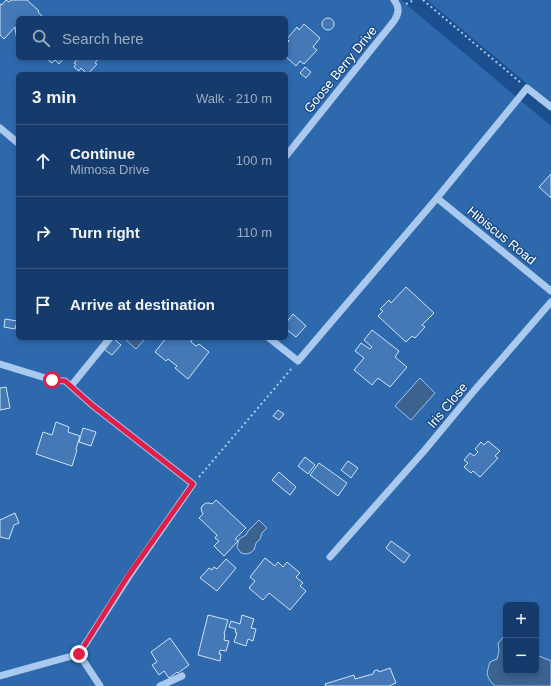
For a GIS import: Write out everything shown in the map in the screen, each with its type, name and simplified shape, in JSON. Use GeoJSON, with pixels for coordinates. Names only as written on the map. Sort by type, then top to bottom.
{"type":"FeatureCollection","features":[{"type":"Feature","properties":{"kind":"street","name":"Goose Berry Drive"},"geometry":{"type":"LineString","coordinates":[[288,154],[394,22],[398,16],[398,7],[394,0]]}},
{"type":"Feature","properties":{"kind":"street"},"geometry":{"type":"LineString","coordinates":[[272,340],[298,361],[437,198],[527,88],[551,107]]}},
{"type":"Feature","properties":{"kind":"street"},"geometry":{"type":"LineString","coordinates":[[2,133],[16,142]]}},
{"type":"Feature","properties":{"kind":"street","name":"Hibiscus Road"},"geometry":{"type":"LineString","coordinates":[[437,198],[551,291]]}},
{"type":"Feature","properties":{"kind":"street","name":"Iris Close"},"geometry":{"type":"LineString","coordinates":[[330,557],[424,451],[551,302]]}},
{"type":"Feature","properties":{"kind":"street"},"geometry":{"type":"LineString","coordinates":[[71,386],[108,340]]}},
{"type":"Feature","properties":{"kind":"street"},"geometry":{"type":"LineString","coordinates":[[0,364],[52,380],[65,381],[92,405],[193,484],[128,576],[79,654],[0,676]]}},
{"type":"Feature","properties":{"kind":"street"},"geometry":{"type":"LineString","coordinates":[[79,654],[100,686]]}},
{"type":"Feature","properties":{"kind":"street"},"geometry":{"type":"LineString","coordinates":[[160,686],[182,676]]}},
{"type":"Feature","properties":{"kind":"path"},"geometry":{"type":"LineString","coordinates":[[423,0],[527,88]]}},
{"type":"Feature","properties":{"kind":"path"},"geometry":{"type":"LineString","coordinates":[[193,484],[298,361]]}},
{"type":"Feature","properties":{"kind":"shaded area"},"geometry":{"type":"Polygon","coordinates":[[[0,0],[401,0],[551,126],[551,686],[0,686],[0,0]]]}},
{"type":"Feature","properties":{"kind":"shaded area"},"geometry":{"type":"Polygon","coordinates":[[[427,0],[551,0],[551,104],[427,0]]]}},
{"type":"Feature","properties":{"kind":"shaded area"},"geometry":{"type":"Polygon","coordinates":[[[126,340],[144,340],[136,349],[126,340]]]}},
{"type":"Feature","properties":{"kind":"shaded area"},"geometry":{"type":"Polygon","coordinates":[[[420,378],[435,393],[411,420],[395,406],[420,378]]]}},
{"type":"Feature","properties":{"kind":"shaded area"},"geometry":{"type":"Polygon","coordinates":[[[259,520],[267,528],[256,543],[254,550],[246,554],[241,553],[237,547],[239,539],[246,535],[259,520]]]}},
{"type":"Feature","properties":{"kind":"shaded area"},"geometry":{"type":"Polygon","coordinates":[[[503,637],[503,674],[539,674],[539,656],[551,661],[551,686],[495,686],[488,678],[487,672],[490,662],[497,659],[499,651],[498,643],[503,637]]]}},
{"type":"Feature","properties":{"kind":"building"},"geometry":{"type":"Polygon","coordinates":[[[6,0],[9,2],[11,0],[27,0],[39,11],[38,12],[42,16],[16,16],[16,34],[15,27],[4,39],[0,35],[0,4],[2,5],[6,0]]]}},
{"type":"Feature","properties":{"kind":"building"},"geometry":{"type":"Polygon","coordinates":[[[326,18],[330,18],[334,24],[330,30],[326,30],[322,26],[322,22],[326,18]]]}},
{"type":"Feature","properties":{"kind":"building"},"geometry":{"type":"Polygon","coordinates":[[[304,24],[320,38],[313,47],[317,50],[304,64],[300,61],[296,66],[288,59],[288,38],[297,27],[299,30],[304,24]]]}},
{"type":"Feature","properties":{"kind":"building"},"geometry":{"type":"Polygon","coordinates":[[[49,60],[55,60],[52,63],[49,60]]]}},
{"type":"Feature","properties":{"kind":"building"},"geometry":{"type":"Polygon","coordinates":[[[55,60],[62,60],[59,64],[55,60]]]}},
{"type":"Feature","properties":{"kind":"building"},"geometry":{"type":"Polygon","coordinates":[[[76,60],[97,60],[95,63],[97,64],[90,72],[85,72],[81,68],[79,71],[74,67],[76,64],[74,63],[76,60]]]}},
{"type":"Feature","properties":{"kind":"building"},"geometry":{"type":"Polygon","coordinates":[[[305,67],[311,72],[306,78],[300,73],[305,67]]]}},
{"type":"Feature","properties":{"kind":"building"},"geometry":{"type":"Polygon","coordinates":[[[551,174],[551,198],[539,187],[551,174]]]}},
{"type":"Feature","properties":{"kind":"building"},"geometry":{"type":"Polygon","coordinates":[[[406,287],[434,313],[422,325],[425,327],[415,338],[412,336],[406,342],[378,316],[383,311],[380,309],[389,300],[391,303],[406,287]]]}},
{"type":"Feature","properties":{"kind":"building"},"geometry":{"type":"Polygon","coordinates":[[[293,314],[306,326],[296,337],[288,331],[288,320],[293,314]]]}},
{"type":"Feature","properties":{"kind":"building"},"geometry":{"type":"Polygon","coordinates":[[[5,319],[16,321],[15,329],[4,327],[5,319]]]}},
{"type":"Feature","properties":{"kind":"building"},"geometry":{"type":"Polygon","coordinates":[[[372,330],[399,351],[395,357],[407,367],[390,387],[378,378],[372,385],[354,370],[364,358],[355,351],[361,343],[370,349],[372,347],[364,340],[372,330]]]}},
{"type":"Feature","properties":{"kind":"building"},"geometry":{"type":"Polygon","coordinates":[[[110,340],[115,340],[121,345],[112,355],[101,347],[110,340]]]}},
{"type":"Feature","properties":{"kind":"building"},"geometry":{"type":"Polygon","coordinates":[[[164,340],[192,340],[191,342],[196,346],[199,344],[209,352],[188,379],[175,368],[177,366],[168,359],[166,361],[155,352],[164,340]]]}},
{"type":"Feature","properties":{"kind":"building"},"geometry":{"type":"Polygon","coordinates":[[[6,387],[10,408],[0,410],[0,388],[6,387]]]}},
{"type":"Feature","properties":{"kind":"building"},"geometry":{"type":"Polygon","coordinates":[[[278,410],[284,414],[279,420],[273,416],[278,410]]]}},
{"type":"Feature","properties":{"kind":"building"},"geometry":{"type":"Polygon","coordinates":[[[56,422],[69,427],[68,432],[80,436],[72,466],[36,454],[43,432],[52,435],[56,422]]]}},
{"type":"Feature","properties":{"kind":"building"},"geometry":{"type":"Polygon","coordinates":[[[83,428],[96,432],[91,446],[79,442],[83,428]]]}},
{"type":"Feature","properties":{"kind":"building"},"geometry":{"type":"Polygon","coordinates":[[[488,441],[500,451],[495,456],[498,458],[480,477],[473,471],[471,473],[464,467],[468,463],[464,460],[470,453],[474,456],[478,452],[475,449],[481,442],[484,445],[488,441]]]}},
{"type":"Feature","properties":{"kind":"building"},"geometry":{"type":"Polygon","coordinates":[[[305,457],[315,465],[308,474],[298,466],[305,457]]]}},
{"type":"Feature","properties":{"kind":"building"},"geometry":{"type":"Polygon","coordinates":[[[348,461],[358,468],[351,478],[341,470],[348,461]]]}},
{"type":"Feature","properties":{"kind":"building"},"geometry":{"type":"Polygon","coordinates":[[[319,463],[347,483],[338,496],[310,475],[319,463]]]}},
{"type":"Feature","properties":{"kind":"building"},"geometry":{"type":"Polygon","coordinates":[[[279,472],[296,487],[290,495],[272,480],[279,472]]]}},
{"type":"Feature","properties":{"kind":"building"},"geometry":{"type":"Polygon","coordinates":[[[216,500],[246,528],[235,539],[238,541],[224,556],[214,546],[219,541],[215,538],[217,535],[199,518],[203,514],[201,508],[203,505],[206,503],[212,504],[216,500]]]}},
{"type":"Feature","properties":{"kind":"building"},"geometry":{"type":"Polygon","coordinates":[[[15,513],[19,523],[14,525],[9,539],[0,537],[0,520],[15,513]]]}},
{"type":"Feature","properties":{"kind":"building"},"geometry":{"type":"Polygon","coordinates":[[[391,541],[410,555],[404,563],[386,548],[391,541]]]}},
{"type":"Feature","properties":{"kind":"building"},"geometry":{"type":"Polygon","coordinates":[[[265,558],[275,566],[278,562],[283,567],[287,562],[300,573],[296,577],[303,583],[300,586],[306,591],[290,610],[269,593],[263,600],[249,588],[255,581],[250,577],[265,558]]]}},
{"type":"Feature","properties":{"kind":"building"},"geometry":{"type":"Polygon","coordinates":[[[226,559],[236,568],[217,591],[200,578],[209,568],[212,570],[214,567],[217,569],[226,559]]]}},
{"type":"Feature","properties":{"kind":"building"},"geometry":{"type":"Polygon","coordinates":[[[208,615],[228,620],[224,640],[229,641],[226,651],[220,650],[220,661],[198,655],[208,615]]]}},
{"type":"Feature","properties":{"kind":"building"},"geometry":{"type":"Polygon","coordinates":[[[242,615],[254,619],[251,628],[256,629],[253,641],[248,639],[246,646],[234,642],[237,633],[235,632],[236,629],[229,627],[231,621],[240,624],[242,615]]]}},
{"type":"Feature","properties":{"kind":"building"},"geometry":{"type":"Polygon","coordinates":[[[170,638],[189,665],[169,678],[164,671],[159,675],[152,665],[157,662],[151,652],[170,638]]]}},
{"type":"Feature","properties":{"kind":"building"},"geometry":{"type":"Polygon","coordinates":[[[390,668],[396,683],[389,686],[326,686],[325,684],[354,675],[355,679],[373,674],[376,670],[379,672],[390,668]]]}},
{"type":"Feature","properties":{"kind":"route"},"geometry":{"type":"LineString","coordinates":[[52,380],[65,381],[92,405],[193,484],[128,576],[79,654]]}}]}
